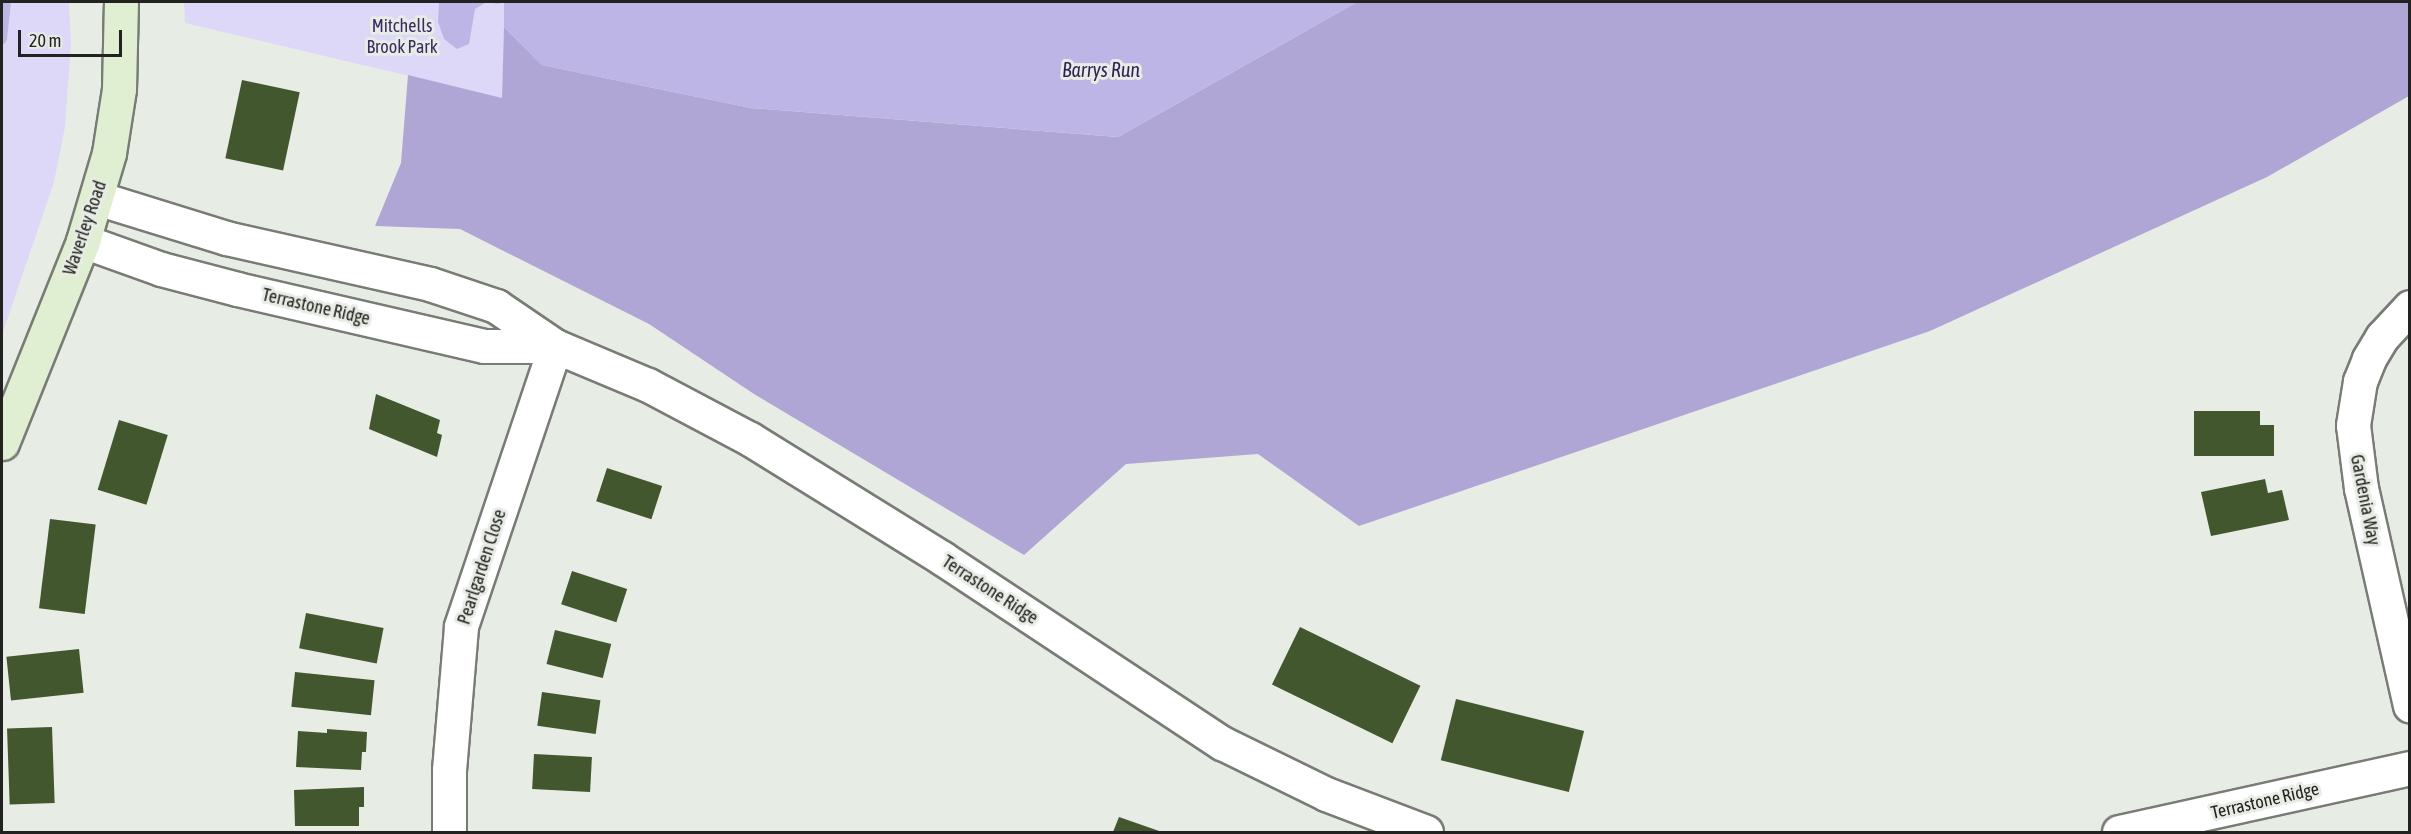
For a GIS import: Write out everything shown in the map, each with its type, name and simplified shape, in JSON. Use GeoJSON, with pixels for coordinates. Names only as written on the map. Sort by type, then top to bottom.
{"type":"FeatureCollection","features":[{"type":"Feature","properties":{"kind":"main road","name":"Waverley Road"},"geometry":{"type":"LineString","coordinates":[[2,443],[83,241],[110,153],[119,89],[121,5]]}},
{"type":"Feature","properties":{"kind":"street","name":"Terrastone Ridge"},"geometry":{"type":"LineString","coordinates":[[97,198],[226,238],[430,284],[496,306],[555,346],[648,385],[750,439],[942,558],[1222,743],[1326,794],[1426,832]]}},
{"type":"Feature","properties":{"kind":"street","name":"Terrastone Ridge"},"geometry":{"type":"LineString","coordinates":[[83,241],[162,269],[237,289],[484,346],[555,346]]}},
{"type":"Feature","properties":{"kind":"street","name":"Gardenia Way"},"geometry":{"type":"LineString","coordinates":[[2409,307],[2382,338],[2369,359],[2357,391],[2353,425],[2361,488],[2409,706]]}},
{"type":"Feature","properties":{"kind":"street","name":"Pearlgarden Close"},"geometry":{"type":"LineString","coordinates":[[449,832],[449,770],[461,626],[555,346]]}},
{"type":"Feature","properties":{"kind":"street","name":"Terrastone Ridge"},"geometry":{"type":"LineString","coordinates":[[2119,832],[2153,829],[2409,768]]}},
{"type":"Feature","properties":{"kind":"green space"},"geometry":{"type":"Polygon","coordinates":[[[2,2],[69,2],[71,43],[65,127],[54,182],[2,335],[2,2]]]}},
{"type":"Feature","properties":{"kind":"green space","name":"Mitchells Brook Park"},"geometry":{"type":"Polygon","coordinates":[[[184,2],[439,2],[438,22],[471,33],[472,15],[475,9],[487,2],[498,4],[505,2],[502,98],[185,23],[184,2]]]}},
{"type":"Feature","properties":{"kind":"shaded area"},"geometry":{"type":"Polygon","coordinates":[[[1357,2],[2409,2],[2409,96],[2267,177],[1930,331],[1359,526],[1258,454],[1126,464],[1024,555],[754,394],[649,324],[460,229],[375,226],[401,163],[408,75],[502,98],[504,27],[542,65],[751,108],[1118,137],[1357,2]]]}},
{"type":"Feature","properties":{"kind":"water"},"geometry":{"type":"Polygon","coordinates":[[[439,2],[487,2],[475,9],[469,44],[457,49],[444,39],[438,22],[439,2]]]}},
{"type":"Feature","properties":{"kind":"water","name":"Barrys Run"},"geometry":{"type":"Polygon","coordinates":[[[504,2],[1357,2],[1118,137],[751,108],[541,65],[504,27],[504,2]]]}},
{"type":"Feature","properties":{"kind":"building"},"geometry":{"type":"Polygon","coordinates":[[[242,80],[300,92],[283,171],[225,158],[242,80]]]}},
{"type":"Feature","properties":{"kind":"building"},"geometry":{"type":"Polygon","coordinates":[[[376,394],[440,420],[437,433],[442,435],[437,457],[369,429],[376,394]]]}},
{"type":"Feature","properties":{"kind":"building"},"geometry":{"type":"Polygon","coordinates":[[[2194,411],[2260,411],[2260,425],[2274,425],[2274,456],[2194,456],[2194,411]]]}},
{"type":"Feature","properties":{"kind":"building"},"geometry":{"type":"Polygon","coordinates":[[[119,420],[168,435],[146,505],[98,490],[119,420]]]}},
{"type":"Feature","properties":{"kind":"building"},"geometry":{"type":"Polygon","coordinates":[[[607,468],[662,486],[651,519],[596,501],[607,468]]]}},
{"type":"Feature","properties":{"kind":"building"},"geometry":{"type":"Polygon","coordinates":[[[2265,479],[2268,493],[2282,490],[2289,520],[2211,536],[2201,492],[2265,479]]]}},
{"type":"Feature","properties":{"kind":"building"},"geometry":{"type":"Polygon","coordinates":[[[50,519],[96,525],[85,614],[39,608],[50,519]]]}},
{"type":"Feature","properties":{"kind":"building"},"geometry":{"type":"Polygon","coordinates":[[[572,571],[627,589],[616,622],[561,604],[572,571]]]}},
{"type":"Feature","properties":{"kind":"building"},"geometry":{"type":"Polygon","coordinates":[[[306,613],[384,628],[377,663],[299,648],[306,613]]]}},
{"type":"Feature","properties":{"kind":"building"},"geometry":{"type":"Polygon","coordinates":[[[1300,627],[1420,686],[1392,743],[1272,685],[1300,627]]]}},
{"type":"Feature","properties":{"kind":"building"},"geometry":{"type":"Polygon","coordinates":[[[555,630],[611,644],[603,678],[547,664],[555,630]]]}},
{"type":"Feature","properties":{"kind":"building"},"geometry":{"type":"Polygon","coordinates":[[[79,649],[84,693],[11,700],[6,657],[79,649]]]}},
{"type":"Feature","properties":{"kind":"building"},"geometry":{"type":"Polygon","coordinates":[[[295,672],[375,680],[371,715],[291,707],[295,672]]]}},
{"type":"Feature","properties":{"kind":"building"},"geometry":{"type":"Polygon","coordinates":[[[542,692],[600,700],[596,734],[537,726],[542,692]]]}},
{"type":"Feature","properties":{"kind":"building"},"geometry":{"type":"Polygon","coordinates":[[[1456,699],[1584,731],[1569,792],[1441,760],[1456,699]]]}},
{"type":"Feature","properties":{"kind":"building"},"geometry":{"type":"Polygon","coordinates":[[[52,727],[55,803],[10,805],[7,729],[52,727]]]}},
{"type":"Feature","properties":{"kind":"building"},"geometry":{"type":"Polygon","coordinates":[[[327,729],[367,732],[366,752],[362,752],[361,770],[296,767],[298,731],[327,733],[327,729]]]}},
{"type":"Feature","properties":{"kind":"building"},"geometry":{"type":"Polygon","coordinates":[[[534,754],[592,757],[590,792],[532,789],[534,754]]]}},
{"type":"Feature","properties":{"kind":"building"},"geometry":{"type":"Polygon","coordinates":[[[364,787],[364,807],[359,807],[359,826],[295,826],[294,790],[364,787]]]}},
{"type":"Feature","properties":{"kind":"building"},"geometry":{"type":"Polygon","coordinates":[[[1119,817],[1162,832],[1113,832],[1119,817]]]}},
{"type":"Feature","properties":{"kind":"waterway","name":"Barrys Run"},"geometry":{"type":"LineString","coordinates":[[2,39],[6,2]]}}]}
